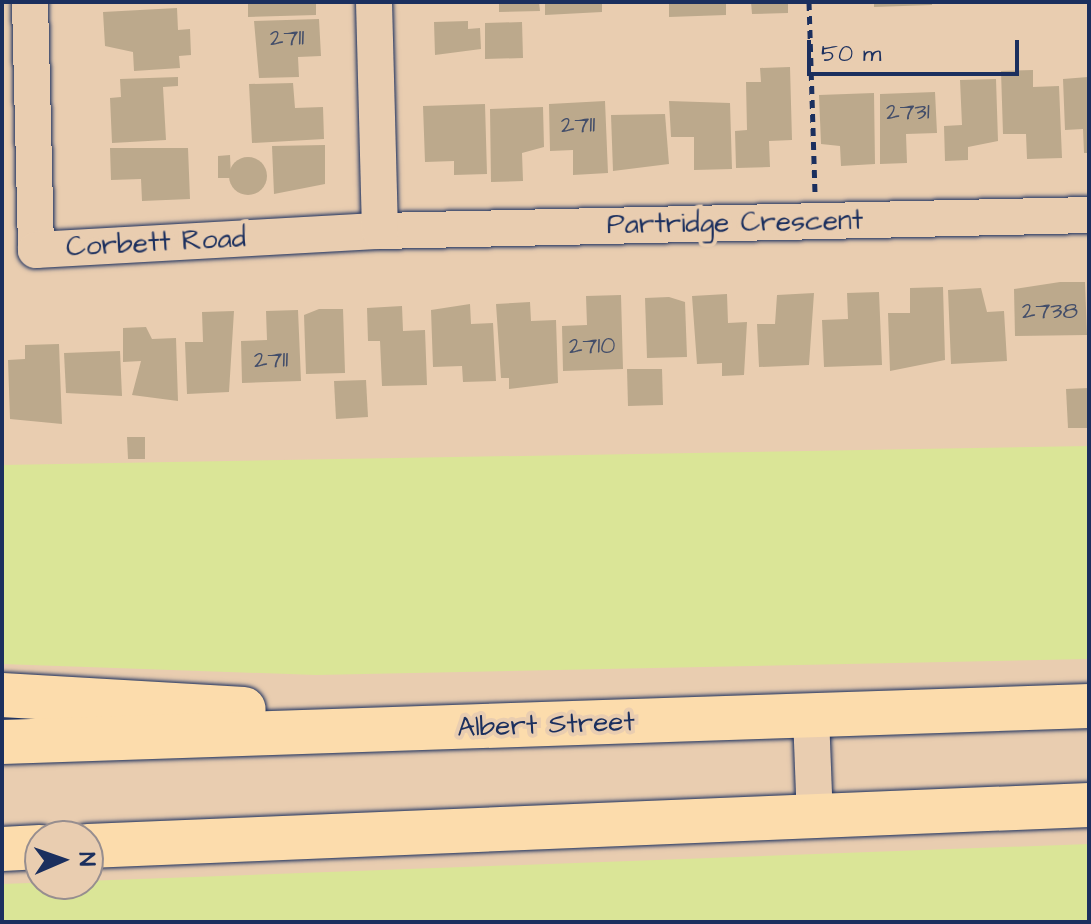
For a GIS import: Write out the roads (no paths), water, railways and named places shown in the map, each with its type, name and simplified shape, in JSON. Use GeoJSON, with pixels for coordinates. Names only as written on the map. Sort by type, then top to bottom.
{"type":"FeatureCollection","features":[{"type":"Feature","properties":{"kind":"highway"},"geometry":{"type":"LineString","coordinates":[[2,695],[502,726]]}},
{"type":"Feature","properties":{"kind":"highway","name":"Albert Street"},"geometry":{"type":"LineString","coordinates":[[2,742],[1089,706]]}},
{"type":"Feature","properties":{"kind":"highway"},"geometry":{"type":"LineString","coordinates":[[104,845],[1089,805]]}},
{"type":"Feature","properties":{"kind":"highway"},"geometry":{"type":"LineString","coordinates":[[2,849],[24,848]]}},
{"type":"Feature","properties":{"kind":"street","name":"Corbett Road"},"geometry":{"type":"LineString","coordinates":[[30,2],[36,250],[380,231]]}},
{"type":"Feature","properties":{"kind":"street"},"geometry":{"type":"LineString","coordinates":[[374,2],[380,231]]}},
{"type":"Feature","properties":{"kind":"street","name":"Partridge Crescent"},"geometry":{"type":"LineString","coordinates":[[380,231],[1089,215]]}},
{"type":"Feature","properties":{"kind":"street"},"geometry":{"type":"LineString","coordinates":[[811,716],[815,818]]}}]}
